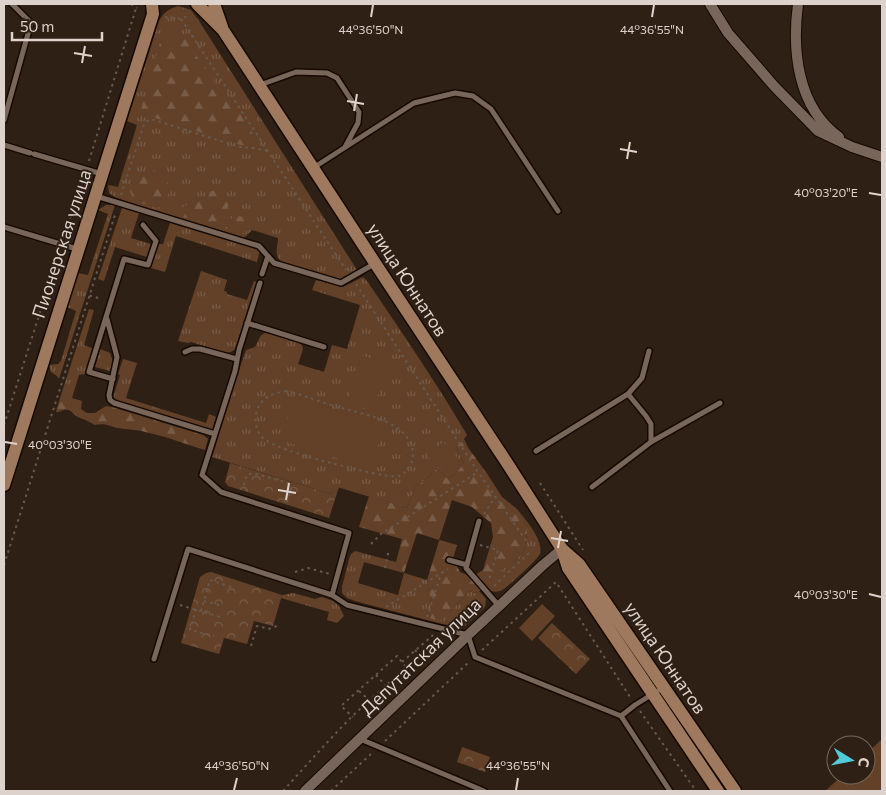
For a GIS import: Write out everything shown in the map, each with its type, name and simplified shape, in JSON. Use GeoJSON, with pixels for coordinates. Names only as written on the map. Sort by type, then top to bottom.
{"type":"FeatureCollection","features":[{"type":"Feature","properties":{"kind":"main road","name":"Пионерская улица"},"geometry":{"type":"LineString","coordinates":[[4,485],[7,466],[103,174],[152,9],[164,4]]}},
{"type":"Feature","properties":{"kind":"main road","name":"улица Юннатов"},"geometry":{"type":"LineString","coordinates":[[214,4],[223,30]]}},
{"type":"Feature","properties":{"kind":"main road","name":"улица Юннатов"},"geometry":{"type":"LineString","coordinates":[[198,5],[223,30],[510,466],[562,549],[568,568],[718,791]]}},
{"type":"Feature","properties":{"kind":"main road","name":"улица Юннатов"},"geometry":{"type":"LineString","coordinates":[[562,549],[580,564],[735,791]]}},
{"type":"Feature","properties":{"kind":"street"},"geometry":{"type":"LineString","coordinates":[[710,4],[728,33],[774,86],[818,131],[882,157]]}},
{"type":"Feature","properties":{"kind":"street"},"geometry":{"type":"LineString","coordinates":[[798,4],[796,24],[797,59],[804,92],[819,118],[834,134],[854,147]]}},
{"type":"Feature","properties":{"kind":"street","name":"Депутатская улица"},"geometry":{"type":"LineString","coordinates":[[305,791],[468,635],[562,549]]}},
{"type":"Feature","properties":{"kind":"lane"},"geometry":{"type":"LineString","coordinates":[[4,120],[31,23],[12,4]]}},
{"type":"Feature","properties":{"kind":"lane"},"geometry":{"type":"LineString","coordinates":[[259,85],[296,72],[327,73],[337,78],[360,112],[358,123],[345,147]]}},
{"type":"Feature","properties":{"kind":"lane"},"geometry":{"type":"LineString","coordinates":[[313,168],[414,103],[455,93],[473,96],[491,109],[558,212]]}},
{"type":"Feature","properties":{"kind":"lane"},"geometry":{"type":"LineString","coordinates":[[4,145],[103,174]]}},
{"type":"Feature","properties":{"kind":"lane"},"geometry":{"type":"LineString","coordinates":[[96,196],[259,246],[274,263],[341,283],[375,263]]}},
{"type":"Feature","properties":{"kind":"lane"},"geometry":{"type":"LineString","coordinates":[[113,379],[89,372],[124,258],[148,265],[156,241],[143,225]]}},
{"type":"Feature","properties":{"kind":"lane"},"geometry":{"type":"LineString","coordinates":[[4,227],[78,250]]}},
{"type":"Feature","properties":{"kind":"lane"},"geometry":{"type":"LineString","coordinates":[[262,274],[268,256]]}},
{"type":"Feature","properties":{"kind":"lane"},"geometry":{"type":"LineString","coordinates":[[260,283],[202,475],[221,492],[349,533],[332,595]]}},
{"type":"Feature","properties":{"kind":"lane"},"geometry":{"type":"LineString","coordinates":[[106,317],[117,357],[109,395],[110,400],[114,403],[215,434]]}},
{"type":"Feature","properties":{"kind":"lane"},"geometry":{"type":"LineString","coordinates":[[247,323],[324,348]]}},
{"type":"Feature","properties":{"kind":"lane"},"geometry":{"type":"LineString","coordinates":[[185,352],[192,349],[200,349],[237,359]]}},
{"type":"Feature","properties":{"kind":"lane"},"geometry":{"type":"LineString","coordinates":[[536,451],[628,394],[642,378],[650,351]]}},
{"type":"Feature","properties":{"kind":"lane"},"geometry":{"type":"LineString","coordinates":[[628,394],[651,424],[652,442]]}},
{"type":"Feature","properties":{"kind":"lane"},"geometry":{"type":"LineString","coordinates":[[592,487],[652,442],[720,403]]}},
{"type":"Feature","properties":{"kind":"lane"},"geometry":{"type":"LineString","coordinates":[[467,568],[479,521]]}},
{"type":"Feature","properties":{"kind":"lane"},"geometry":{"type":"LineString","coordinates":[[154,659],[188,549],[332,595],[347,604],[468,635],[475,657],[621,716],[670,791]]}},
{"type":"Feature","properties":{"kind":"lane"},"geometry":{"type":"LineString","coordinates":[[449,560],[467,568],[499,606]]}},
{"type":"Feature","properties":{"kind":"lane"},"geometry":{"type":"LineString","coordinates":[[621,716],[636,704],[664,687]]}},
{"type":"Feature","properties":{"kind":"lane"},"geometry":{"type":"LineString","coordinates":[[359,739],[484,791]]}},
{"type":"Feature","properties":{"kind":"path"},"geometry":{"type":"LineString","coordinates":[[167,18],[178,19],[188,17],[198,5]]}},
{"type":"Feature","properties":{"kind":"path"},"geometry":{"type":"LineString","coordinates":[[4,424],[136,8]]}},
{"type":"Feature","properties":{"kind":"path"},"geometry":{"type":"LineString","coordinates":[[4,564],[89,295],[143,128],[147,121],[151,119],[240,147],[268,151]]}},
{"type":"Feature","properties":{"kind":"path"},"geometry":{"type":"LineString","coordinates":[[66,289],[111,301]]}},
{"type":"Feature","properties":{"kind":"path"},"geometry":{"type":"LineString","coordinates":[[286,392],[363,414],[393,425],[407,436],[411,442],[413,457],[407,471],[402,475],[394,476],[364,471],[279,447],[261,436],[255,415],[264,398],[276,393],[286,392]]}},
{"type":"Feature","properties":{"kind":"path"},"geometry":{"type":"LineString","coordinates":[[245,500],[248,493],[244,485],[247,475],[253,472],[288,483],[291,490],[284,512]]}},
{"type":"Feature","properties":{"kind":"path"},"geometry":{"type":"LineString","coordinates":[[371,544],[381,534],[478,472]]}},
{"type":"Feature","properties":{"kind":"path"},"geometry":{"type":"LineString","coordinates":[[540,483],[584,552]]}},
{"type":"Feature","properties":{"kind":"path"},"geometry":{"type":"LineString","coordinates":[[479,521],[495,497]]}},
{"type":"Feature","properties":{"kind":"path"},"geometry":{"type":"LineString","coordinates":[[467,568],[490,577],[498,550],[473,543]]}},
{"type":"Feature","properties":{"kind":"path"},"geometry":{"type":"LineString","coordinates":[[385,568],[390,549]]}},
{"type":"Feature","properties":{"kind":"path"},"geometry":{"type":"LineString","coordinates":[[377,612],[459,563]]}},
{"type":"Feature","properties":{"kind":"path"},"geometry":{"type":"LineString","coordinates":[[295,572],[308,568],[330,574]]}},
{"type":"Feature","properties":{"kind":"path"},"geometry":{"type":"LineString","coordinates":[[425,624],[441,573]]}},
{"type":"Feature","properties":{"kind":"path"},"geometry":{"type":"LineString","coordinates":[[201,611],[210,580],[234,588]]}},
{"type":"Feature","properties":{"kind":"path"},"geometry":{"type":"LineString","coordinates":[[331,791],[556,582],[696,791]]}},
{"type":"Feature","properties":{"kind":"path"},"geometry":{"type":"LineString","coordinates":[[204,601],[219,605]]}},
{"type":"Feature","properties":{"kind":"path"},"geometry":{"type":"LineString","coordinates":[[171,602],[223,618]]}},
{"type":"Feature","properties":{"kind":"path"},"geometry":{"type":"LineString","coordinates":[[196,609],[190,630],[214,636]]}},
{"type":"Feature","properties":{"kind":"path"},"geometry":{"type":"LineString","coordinates":[[251,646],[257,626],[271,629],[276,628],[279,623]]}},
{"type":"Feature","properties":{"kind":"path"},"geometry":{"type":"LineString","coordinates":[[402,662],[431,635],[441,634]]}},
{"type":"Feature","properties":{"kind":"path"},"geometry":{"type":"LineString","coordinates":[[415,650],[425,661],[430,656]]}},
{"type":"Feature","properties":{"kind":"path"},"geometry":{"type":"LineString","coordinates":[[283,791],[339,730],[353,717],[386,686],[406,667],[397,656],[341,706],[353,717]]}},
{"type":"Feature","properties":{"kind":"path"},"geometry":{"type":"LineString","coordinates":[[376,675],[386,686]]}},
{"type":"Feature","properties":{"kind":"path"},"geometry":{"type":"LineString","coordinates":[[359,690],[370,701]]}},
{"type":"Feature","properties":{"kind":"green space"},"geometry":{"type":"Polygon","coordinates":[[[178,6],[191,10],[199,21],[357,270],[341,280],[282,262],[277,254],[278,238],[252,230],[244,238],[147,209],[109,193],[108,185],[118,187],[137,125],[127,121],[159,21],[167,11],[178,6]]]}},
{"type":"Feature","properties":{"kind":"green space"},"geometry":{"type":"Polygon","coordinates":[[[161,39],[185,39],[228,103],[236,107],[261,147],[241,145],[140,113],[161,39]]]}},
{"type":"Feature","properties":{"kind":"green space"},"geometry":{"type":"Polygon","coordinates":[[[153,169],[170,185],[166,205],[157,208],[134,201],[130,191],[136,176],[153,169]]]}},
{"type":"Feature","properties":{"kind":"green space"},"geometry":{"type":"Polygon","coordinates":[[[211,191],[220,191],[229,201],[226,217],[233,219],[238,216],[250,218],[250,229],[242,234],[210,223],[182,217],[179,209],[191,203],[202,201],[211,191]]]}},
{"type":"Feature","properties":{"kind":"green space"},"geometry":{"type":"Polygon","coordinates":[[[106,205],[115,205],[59,379],[51,372],[49,365],[58,364],[61,361],[76,311],[67,307],[78,273],[88,275],[108,214],[98,210],[106,205]]]}},
{"type":"Feature","properties":{"kind":"green space"},"geometry":{"type":"Polygon","coordinates":[[[122,208],[139,213],[131,238],[151,244],[147,257],[115,247],[104,281],[98,279],[122,208]]]}},
{"type":"Feature","properties":{"kind":"green space"},"geometry":{"type":"Polygon","coordinates":[[[170,223],[260,250],[257,262],[176,236],[165,272],[151,268],[158,244],[163,244],[170,223]]]}},
{"type":"Feature","properties":{"kind":"green space"},"geometry":{"type":"Polygon","coordinates":[[[201,271],[227,280],[224,291],[227,294],[247,300],[254,281],[257,282],[235,349],[232,352],[224,352],[191,342],[178,341],[201,271]]]}},
{"type":"Feature","properties":{"kind":"green space"},"geometry":{"type":"Polygon","coordinates":[[[363,277],[418,357],[467,435],[464,439],[469,449],[462,441],[456,447],[464,463],[457,472],[448,479],[437,468],[415,487],[407,508],[334,486],[331,494],[212,457],[246,350],[255,347],[264,333],[273,334],[302,345],[303,349],[298,364],[324,372],[332,345],[347,349],[360,305],[312,290],[316,280],[343,287],[363,277]]]}},
{"type":"Feature","properties":{"kind":"green space"},"geometry":{"type":"Polygon","coordinates":[[[89,309],[94,310],[84,345],[94,349],[86,374],[79,375],[72,398],[60,398],[89,309]]]}},
{"type":"Feature","properties":{"kind":"green space"},"geometry":{"type":"Polygon","coordinates":[[[100,349],[110,353],[113,362],[110,371],[95,367],[100,349]]]}},
{"type":"Feature","properties":{"kind":"green space"},"geometry":{"type":"Polygon","coordinates":[[[361,355],[388,364],[373,411],[347,402],[361,355]]]}},
{"type":"Feature","properties":{"kind":"green space"},"geometry":{"type":"Polygon","coordinates":[[[123,359],[137,363],[126,398],[206,423],[209,414],[216,417],[212,431],[113,398],[123,359]]]}},
{"type":"Feature","properties":{"kind":"green space"},"geometry":{"type":"Polygon","coordinates":[[[294,397],[384,426],[371,469],[281,440],[294,397]]]}},
{"type":"Feature","properties":{"kind":"green space"},"geometry":{"type":"Polygon","coordinates":[[[60,398],[72,398],[82,401],[81,409],[87,413],[95,413],[106,406],[112,407],[203,435],[208,439],[205,450],[142,431],[95,425],[68,410],[56,412],[60,398]]]}},
{"type":"Feature","properties":{"kind":"green space"},"geometry":{"type":"Polygon","coordinates":[[[462,441],[502,497],[517,509],[528,527],[524,551],[516,560],[497,573],[485,588],[476,593],[469,591],[440,621],[430,618],[431,604],[427,580],[439,541],[457,545],[453,559],[460,572],[472,577],[483,570],[493,537],[491,523],[472,507],[452,500],[439,540],[417,533],[404,573],[396,562],[402,539],[359,527],[369,496],[407,508],[415,487],[437,468],[448,479],[457,472],[464,463],[456,447],[462,441]]]}},
{"type":"Feature","properties":{"kind":"green space"},"geometry":{"type":"Polygon","coordinates":[[[443,442],[463,464],[448,478],[428,456],[443,442]]]}},
{"type":"Feature","properties":{"kind":"green space"},"geometry":{"type":"Polygon","coordinates":[[[230,463],[331,494],[334,485],[339,487],[329,518],[228,486],[225,482],[230,463]]]}},
{"type":"Feature","properties":{"kind":"green space"},"geometry":{"type":"Polygon","coordinates":[[[517,509],[537,536],[540,554],[508,586],[500,591],[492,591],[485,588],[496,573],[516,560],[524,551],[528,527],[517,509]]]}},
{"type":"Feature","properties":{"kind":"green space"},"geometry":{"type":"Polygon","coordinates":[[[355,551],[396,562],[404,573],[427,580],[431,604],[449,613],[469,591],[476,593],[479,591],[486,599],[485,607],[461,628],[347,598],[342,593],[342,587],[351,554],[355,551]],[[364,562],[358,583],[398,595],[404,573],[364,562]]]}},
{"type":"Feature","properties":{"kind":"green space"},"geometry":{"type":"Polygon","coordinates":[[[211,572],[282,595],[273,626],[254,621],[247,644],[224,638],[219,654],[181,643],[200,577],[211,572]]]}},
{"type":"Feature","properties":{"kind":"green space"},"geometry":{"type":"Polygon","coordinates":[[[293,593],[315,599],[322,597],[333,601],[339,606],[344,616],[337,623],[327,620],[329,612],[281,598],[282,595],[293,593]]]}},
{"type":"Feature","properties":{"kind":"green space"},"geometry":{"type":"Polygon","coordinates":[[[542,604],[555,616],[532,641],[519,628],[542,604]]]}},
{"type":"Feature","properties":{"kind":"green space"},"geometry":{"type":"Polygon","coordinates":[[[552,623],[590,659],[576,674],[538,638],[552,623]]]}},
{"type":"Feature","properties":{"kind":"green space"},"geometry":{"type":"Polygon","coordinates":[[[882,739],[882,791],[825,791],[832,785],[876,785],[876,745],[882,739]]]}},
{"type":"Feature","properties":{"kind":"green space"},"geometry":{"type":"Polygon","coordinates":[[[462,747],[490,757],[485,772],[457,762],[462,747]]]}}]}
